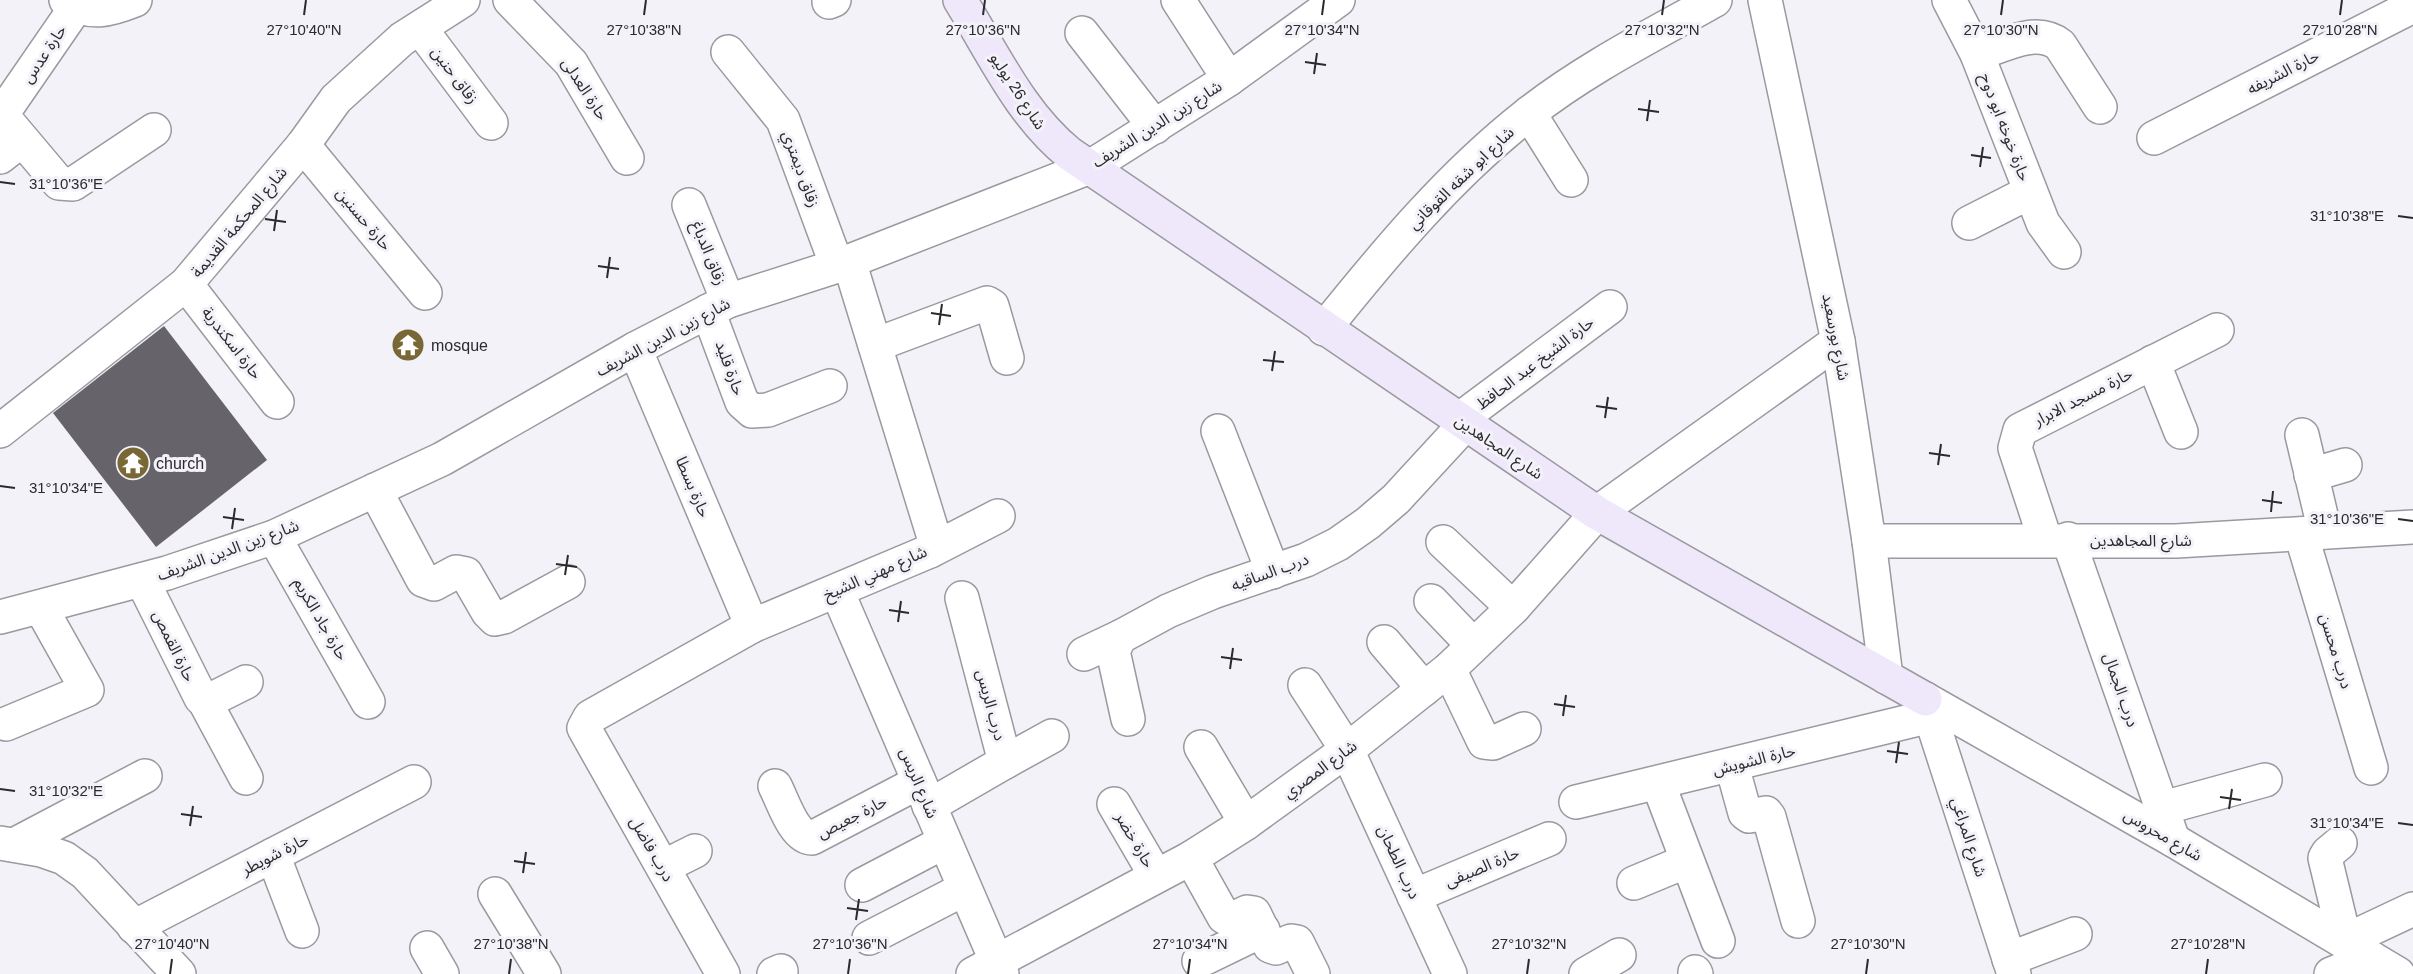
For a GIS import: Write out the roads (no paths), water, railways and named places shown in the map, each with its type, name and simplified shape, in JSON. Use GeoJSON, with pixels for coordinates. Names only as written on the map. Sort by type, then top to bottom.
{"type":"FeatureCollection","features":[{"type":"Feature","properties":{"kind":"street"},"geometry":{"type":"LineString","coordinates":[[71,3],[95,12],[135,0]]}},
{"type":"Feature","properties":{"kind":"street","name":"شارع المحكمة القديمة"},"geometry":{"type":"LineString","coordinates":[[0,431],[186,284],[303,145],[336,99],[368,68],[420,28],[463,0]]}},
{"type":"Feature","properties":{"kind":"street","name":"حارة العدلى"},"geometry":{"type":"LineString","coordinates":[[510,0],[571,63],[627,158]]}},
{"type":"Feature","properties":{"kind":"street","name":"شارع 26 يوليو"},"geometry":{"type":"LineString","coordinates":[[960,0],[1032,117],[1049,137],[1090,167]]}},
{"type":"Feature","properties":{"kind":"street"},"geometry":{"type":"LineString","coordinates":[[1178,0],[1229,79]]}},
{"type":"Feature","properties":{"kind":"street","name":"شارع زين الدين الشريف"},"geometry":{"type":"LineString","coordinates":[[0,617],[142,580],[274,537],[442,459],[635,349],[718,306],[843,263],[1090,167],[1229,79],[1338,0]]}},
{"type":"Feature","properties":{"kind":"street","name":"شارع ابو شقه القوقاني"},"geometry":{"type":"LineString","coordinates":[[1324,329],[1427,208],[1483,152],[1528,113],[1574,81],[1715,0]]}},
{"type":"Feature","properties":{"kind":"street","name":"شارع بورسعيد"},"geometry":{"type":"LineString","coordinates":[[1765,0],[1838,341],[1869,541],[1886,677]]}},
{"type":"Feature","properties":{"kind":"street","name":"حارة خوخه ابو دوح"},"geometry":{"type":"LineString","coordinates":[[1949,0],[1977,54],[2043,223],[2064,252]]}},
{"type":"Feature","properties":{"kind":"street"},"geometry":{"type":"LineString","coordinates":[[2409,0],[2413,6]]}},
{"type":"Feature","properties":{"kind":"street","name":"حارة عدس"},"geometry":{"type":"LineString","coordinates":[[71,3],[6,111],[5,119],[11,149],[59,183],[66,185],[73,184],[154,130]]}},
{"type":"Feature","properties":{"kind":"street","name":"حارة الشريفه"},"geometry":{"type":"LineString","coordinates":[[2154,138],[2413,6]]}},
{"type":"Feature","properties":{"kind":"street","name":"زقاق حنين"},"geometry":{"type":"LineString","coordinates":[[420,28],[491,123]]}},
{"type":"Feature","properties":{"kind":"street"},"geometry":{"type":"LineString","coordinates":[[1082,33],[1155,127]]}},
{"type":"Feature","properties":{"kind":"street"},"geometry":{"type":"LineString","coordinates":[[1977,54],[2035,36],[2053,39],[2060,45],[2100,107]]}},
{"type":"Feature","properties":{"kind":"street","name":"زقاق ديمتري"},"geometry":{"type":"LineString","coordinates":[[728,52],[783,120],[843,263]]}},
{"type":"Feature","properties":{"kind":"street"},"geometry":{"type":"LineString","coordinates":[[1528,113],[1571,180]]}},
{"type":"Feature","properties":{"kind":"street","name":"حارة حسنين"},"geometry":{"type":"LineString","coordinates":[[303,145],[425,293]]}},
{"type":"Feature","properties":{"kind":"street","name":"شارع المجاهدين"},"geometry":{"type":"LineString","coordinates":[[1090,167],[1324,329],[1597,513],[1886,677],[1928,708]]}},
{"type":"Feature","properties":{"kind":"street"},"geometry":{"type":"LineString","coordinates":[[1969,223],[2030,192]]}},
{"type":"Feature","properties":{"kind":"street","name":"زقاق الدباغ"},"geometry":{"type":"LineString","coordinates":[[689,206],[718,306]]}},
{"type":"Feature","properties":{"kind":"street","name":"شارع مهني الشيخ"},"geometry":{"type":"LineString","coordinates":[[585,723],[590,717],[752,626],[930,551],[936,544],[875,345],[843,263]]}},
{"type":"Feature","properties":{"kind":"street","name":"حارة اسكندرية"},"geometry":{"type":"LineString","coordinates":[[186,284],[277,402]]}},
{"type":"Feature","properties":{"kind":"street"},"geometry":{"type":"LineString","coordinates":[[875,345],[987,303],[992,306],[1007,358]]}},
{"type":"Feature","properties":{"kind":"street","name":"حارة قليد"},"geometry":{"type":"LineString","coordinates":[[718,306],[742,402],[752,411],[768,410],[830,387]]}},
{"type":"Feature","properties":{"kind":"street","name":"حارة الشيخ عبد الحافظ"},"geometry":{"type":"LineString","coordinates":[[1463,421],[1610,307]]}},
{"type":"Feature","properties":{"kind":"street","name":"حارة مسجد الابرار"},"geometry":{"type":"LineString","coordinates":[[2057,539],[2015,447],[2020,430],[2217,330]]}},
{"type":"Feature","properties":{"kind":"street","name":"شارع المصري"},"geometry":{"type":"LineString","coordinates":[[990,970],[1191,858],[1245,823],[1347,750],[1436,679],[1513,608],[1597,513],[1838,341]]}},
{"type":"Feature","properties":{"kind":"street","name":"حارة بسطا"},"geometry":{"type":"LineString","coordinates":[[635,349],[752,626]]}},
{"type":"Feature","properties":{"kind":"street"},"geometry":{"type":"LineString","coordinates":[[2153,362],[2181,432]]}},
{"type":"Feature","properties":{"kind":"street","name":"درب الساقيه"},"geometry":{"type":"LineString","coordinates":[[1084,654],[1195,600],[1273,572],[1330,548],[1368,523],[1396,499],[1463,421]]}},
{"type":"Feature","properties":{"kind":"street"},"geometry":{"type":"LineString","coordinates":[[1218,431],[1273,572]]}},
{"type":"Feature","properties":{"kind":"street","name":"درب محسن"},"geometry":{"type":"LineString","coordinates":[[2302,435],[2311,475],[2313,533],[2371,768]]}},
{"type":"Feature","properties":{"kind":"street"},"geometry":{"type":"LineString","coordinates":[[2311,475],[2345,465]]}},
{"type":"Feature","properties":{"kind":"street"},"geometry":{"type":"LineString","coordinates":[[375,490],[423,580],[434,584],[456,572],[466,573],[488,612],[495,619],[504,617],[568,582]]}},
{"type":"Feature","properties":{"kind":"street"},"geometry":{"type":"LineString","coordinates":[[930,551],[998,516]]}},
{"type":"Feature","properties":{"kind":"street","name":"شارع المجاهدين"},"geometry":{"type":"LineString","coordinates":[[1869,541],[2057,539],[2176,541],[2413,527]]}},
{"type":"Feature","properties":{"kind":"street","name":"حارة جاد الكريم"},"geometry":{"type":"LineString","coordinates":[[274,537],[368,702]]}},
{"type":"Feature","properties":{"kind":"street","name":"درب الجمال"},"geometry":{"type":"LineString","coordinates":[[2057,539],[2163,808],[2173,840]]}},
{"type":"Feature","properties":{"kind":"street"},"geometry":{"type":"LineString","coordinates":[[1443,542],[1513,608]]}},
{"type":"Feature","properties":{"kind":"street","name":"حارة القمص"},"geometry":{"type":"LineString","coordinates":[[142,580],[199,696],[204,700],[210,700],[246,682]]}},
{"type":"Feature","properties":{"kind":"street","name":"شارع الريس"},"geometry":{"type":"LineString","coordinates":[[837,591],[964,889],[990,970]]}},
{"type":"Feature","properties":{"kind":"street","name":"درب الريس"},"geometry":{"type":"LineString","coordinates":[[924,794],[1005,762],[962,598]]}},
{"type":"Feature","properties":{"kind":"street"},"geometry":{"type":"LineString","coordinates":[[1431,601],[1473,645]]}},
{"type":"Feature","properties":{"kind":"street"},"geometry":{"type":"LineString","coordinates":[[6,724],[87,690],[41,608]]}},
{"type":"Feature","properties":{"kind":"street"},"geometry":{"type":"LineString","coordinates":[[1120,637],[1113,651],[1128,719]]}},
{"type":"Feature","properties":{"kind":"street"},"geometry":{"type":"LineString","coordinates":[[1384,642],[1436,679],[1484,742],[1492,743],[1524,729]]}},
{"type":"Feature","properties":{"kind":"street","name":"درب الطحان"},"geometry":{"type":"LineString","coordinates":[[1305,685],[1347,750],[1450,974]]}},
{"type":"Feature","properties":{"kind":"street"},"geometry":{"type":"LineString","coordinates":[[204,700],[246,778]]}},
{"type":"Feature","properties":{"kind":"street","name":"حارة الشويش"},"geometry":{"type":"LineString","coordinates":[[1576,802],[1732,766],[1928,708]]}},
{"type":"Feature","properties":{"kind":"street","name":"شارع محروس"},"geometry":{"type":"LineString","coordinates":[[1928,708],[2173,840],[2371,958]]}},
{"type":"Feature","properties":{"kind":"street","name":"شارع المراغي"},"geometry":{"type":"LineString","coordinates":[[1928,708],[2011,967]]}},
{"type":"Feature","properties":{"kind":"street","name":"درب فاضل"},"geometry":{"type":"LineString","coordinates":[[585,723],[585,732],[723,974]]}},
{"type":"Feature","properties":{"kind":"street"},"geometry":{"type":"LineString","coordinates":[[1005,762],[1052,736]]}},
{"type":"Feature","properties":{"kind":"street"},"geometry":{"type":"LineString","coordinates":[[1201,747],[1245,823]]}},
{"type":"Feature","properties":{"kind":"street"},"geometry":{"type":"LineString","coordinates":[[1732,766],[1745,813],[1749,816],[1766,813],[1768,817],[1798,921]]}},
{"type":"Feature","properties":{"kind":"street"},"geometry":{"type":"LineString","coordinates":[[7,844],[145,776]]}},
{"type":"Feature","properties":{"kind":"street"},"geometry":{"type":"LineString","coordinates":[[2163,808],[2265,780]]}},
{"type":"Feature","properties":{"kind":"street","name":"حارة شويطر"},"geometry":{"type":"LineString","coordinates":[[135,927],[414,782]]}},
{"type":"Feature","properties":{"kind":"street"},"geometry":{"type":"LineString","coordinates":[[1658,783],[1718,940]]}},
{"type":"Feature","properties":{"kind":"street","name":"حارة جعيص"},"geometry":{"type":"LineString","coordinates":[[776,786],[799,832],[807,838],[924,794]]}},
{"type":"Feature","properties":{"kind":"street","name":"حارة خضر"},"geometry":{"type":"LineString","coordinates":[[1114,804],[1156,876]]}},
{"type":"Feature","properties":{"kind":"street","name":"حارة الصيفى"},"geometry":{"type":"LineString","coordinates":[[1414,896],[1549,839]]}},
{"type":"Feature","properties":{"kind":"street"},"geometry":{"type":"LineString","coordinates":[[862,885],[944,842]]}},
{"type":"Feature","properties":{"kind":"street"},"geometry":{"type":"LineString","coordinates":[[2340,843],[2325,858],[2371,958]]}},
{"type":"Feature","properties":{"kind":"street"},"geometry":{"type":"LineString","coordinates":[[7,844],[64,858],[104,891],[178,974]]}},
{"type":"Feature","properties":{"kind":"street"},"geometry":{"type":"LineString","coordinates":[[663,867],[695,851]]}},
{"type":"Feature","properties":{"kind":"street"},"geometry":{"type":"LineString","coordinates":[[273,855],[302,931]]}},
{"type":"Feature","properties":{"kind":"street"},"geometry":{"type":"LineString","coordinates":[[1191,858],[1224,917],[1231,920],[1252,911],[1273,948],[1297,942],[1313,974]]}},
{"type":"Feature","properties":{"kind":"street"},"geometry":{"type":"LineString","coordinates":[[1634,883],[1687,861]]}},
{"type":"Feature","properties":{"kind":"street"},"geometry":{"type":"LineString","coordinates":[[869,938],[964,889]]}},
{"type":"Feature","properties":{"kind":"street"},"geometry":{"type":"LineString","coordinates":[[495,894],[544,974]]}},
{"type":"Feature","properties":{"kind":"street"},"geometry":{"type":"LineString","coordinates":[[2331,974],[2371,958],[2413,909]]}},
{"type":"Feature","properties":{"kind":"street"},"geometry":{"type":"LineString","coordinates":[[1199,961],[1263,930]]}},
{"type":"Feature","properties":{"kind":"street"},"geometry":{"type":"LineString","coordinates":[[2011,967],[2075,934]]}},
{"type":"Feature","properties":{"kind":"street"},"geometry":{"type":"LineString","coordinates":[[1586,974],[1618,954]]}},
{"type":"Feature","properties":{"kind":"place","name":"mosque"},"geometry":{"type":"Point","coordinates":[408,345]}},
{"type":"Feature","properties":{"kind":"place","name":"church"},"geometry":{"type":"Point","coordinates":[133,463]}}]}
